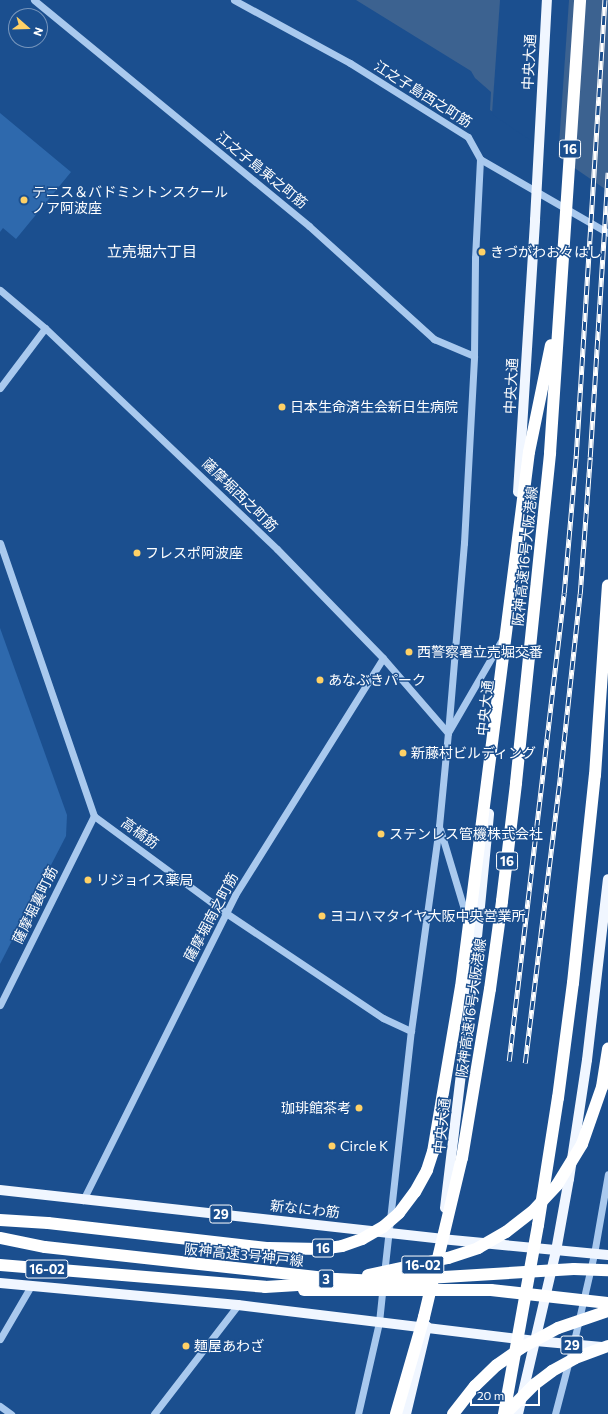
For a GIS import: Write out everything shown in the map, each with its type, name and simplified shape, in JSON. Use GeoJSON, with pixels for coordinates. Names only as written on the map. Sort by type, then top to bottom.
{"type":"FeatureCollection","features":[{"type":"Feature","properties":{"kind":"highway","name":"阪神高速16号大阪港線"},"geometry":{"type":"LineString","coordinates":[[396,1414],[424,1317],[457,1182],[490,989],[517,775],[550,453],[580,0]]}},
{"type":"Feature","properties":{"kind":"highway","name":"16"},"geometry":{"type":"LineString","coordinates":[[0,1220],[48,1223],[269,1248],[321,1249],[342,1246],[362,1239],[383,1227],[399,1213],[415,1192],[427,1170],[433,1152],[442,1105],[474,898],[529,452],[561,298]]}},
{"type":"Feature","properties":{"kind":"highway"},"geometry":{"type":"LineString","coordinates":[[505,1414],[538,1225],[558,1098],[572,991],[595,774],[608,585]]}},
{"type":"Feature","properties":{"kind":"highway","name":"16-02"},"geometry":{"type":"LineString","coordinates":[[0,1265],[265,1287],[324,1283],[416,1266],[448,1258],[478,1248],[506,1232],[532,1212],[557,1186],[569,1168],[582,1144],[593,1115],[602,1087],[608,1048]]}},
{"type":"Feature","properties":{"kind":"highway","name":"阪神高速3号神戸線"},"geometry":{"type":"LineString","coordinates":[[0,1238],[45,1247],[336,1280],[378,1281],[574,1269],[608,1270]]}},
{"type":"Feature","properties":{"kind":"highway","name":"3"},"geometry":{"type":"LineString","coordinates":[[265,1287],[332,1291],[445,1289],[491,1290],[608,1303]]}},
{"type":"Feature","properties":{"kind":"highway"},"geometry":{"type":"LineString","coordinates":[[452,1414],[475,1386],[497,1365],[520,1348],[558,1328],[608,1311]]}},
{"type":"Feature","properties":{"kind":"highway"},"geometry":{"type":"LineString","coordinates":[[505,1414],[535,1384],[552,1371],[575,1358],[608,1346]]}},
{"type":"Feature","properties":{"kind":"main road","name":"中央大通"},"geometry":{"type":"LineString","coordinates":[[406,1414],[426,1329],[441,1239],[476,947],[522,454],[547,0]]}},
{"type":"Feature","properties":{"kind":"main road"},"geometry":{"type":"LineString","coordinates":[[518,1414],[556,1251],[587,1060],[608,879]]}},
{"type":"Feature","properties":{"kind":"main road","name":"新なにわ筋"},"geometry":{"type":"LineString","coordinates":[[0,1190],[389,1232],[441,1239],[608,1255]]}},
{"type":"Feature","properties":{"kind":"main road","name":"29"},"geometry":{"type":"LineString","coordinates":[[0,1283],[238,1305],[536,1342],[608,1346]]}},
{"type":"Feature","properties":{"kind":"street","name":"江之子島東之町筋"},"geometry":{"type":"LineString","coordinates":[[34,0],[309,226],[434,340],[474,356]]}},
{"type":"Feature","properties":{"kind":"street","name":"江之子島西之町筋"},"geometry":{"type":"LineString","coordinates":[[234,0],[350,63],[468,137],[480,159]]}},
{"type":"Feature","properties":{"kind":"street"},"geometry":{"type":"LineString","coordinates":[[358,1414],[379,1322],[411,1031],[439,826],[464,543],[474,356],[475,258],[480,159],[608,232]]}},
{"type":"Feature","properties":{"kind":"street","name":"薩摩堀西之町筋"},"geometry":{"type":"LineString","coordinates":[[0,290],[45,328],[277,549],[383,658],[448,733]]}},
{"type":"Feature","properties":{"kind":"street"},"geometry":{"type":"LineString","coordinates":[[0,388],[45,328]]}},
{"type":"Feature","properties":{"kind":"street"},"geometry":{"type":"LineString","coordinates":[[0,543],[94,816]]}},
{"type":"Feature","properties":{"kind":"street"},"geometry":{"type":"LineString","coordinates":[[448,733],[506,632]]}},
{"type":"Feature","properties":{"kind":"street","name":"薩摩堀南之町筋"},"geometry":{"type":"LineString","coordinates":[[83,1200],[235,895],[383,658]]}},
{"type":"Feature","properties":{"kind":"street","name":"高橋筋"},"geometry":{"type":"LineString","coordinates":[[94,816],[226,913],[383,1018],[411,1031]]}},
{"type":"Feature","properties":{"kind":"street","name":"薩摩堀裏町筋"},"geometry":{"type":"LineString","coordinates":[[0,1005],[94,816]]}},
{"type":"Feature","properties":{"kind":"street"},"geometry":{"type":"LineString","coordinates":[[439,826],[476,947]]}},
{"type":"Feature","properties":{"kind":"street"},"geometry":{"type":"LineString","coordinates":[[555,1414],[594,1254],[608,1174]]}},
{"type":"Feature","properties":{"kind":"street"},"geometry":{"type":"LineString","coordinates":[[0,1339],[31,1286]]}},
{"type":"Feature","properties":{"kind":"street"},"geometry":{"type":"LineString","coordinates":[[154,1414],[238,1305]]}},
{"type":"Feature","properties":{"kind":"street"},"geometry":{"type":"LineString","coordinates":[[0,1406],[12,1414]]}},
{"type":"Feature","properties":{"kind":"shaded area"},"geometry":{"type":"Polygon","coordinates":[[[356,0],[608,0],[608,191],[490,110],[491,92],[475,78],[471,71],[356,0]]]}},
{"type":"Feature","properties":{"kind":"shaded area","name":"テニス＆バドミントンスクール ノア阿波座"},"geometry":{"type":"Polygon","coordinates":[[[0,113],[71,172],[16,239],[3,228],[0,232],[0,113]]]}},
{"type":"Feature","properties":{"kind":"shaded area"},"geometry":{"type":"Polygon","coordinates":[[[0,628],[67,815],[66,836],[0,964],[0,628]]]}},
{"type":"Feature","properties":{"kind":"pier"},"geometry":{"type":"Polygon","coordinates":[[[500,0],[569,0],[558,159],[492,114],[500,0]]]}},
{"type":"Feature","properties":{"kind":"railway"},"geometry":{"type":"LineString","coordinates":[[509,1061],[564,593],[576,456],[605,0]]}},
{"type":"Feature","properties":{"kind":"railway"},"geometry":{"type":"LineString","coordinates":[[525,1063],[560,777],[580,594],[608,173]]}},
{"type":"Feature","properties":{"kind":"place","name":"テニス＆バドミントンスクール ノア阿波座"},"geometry":{"type":"Point","coordinates":[24,200]}},
{"type":"Feature","properties":{"kind":"place","name":"きづがわお々はし"},"geometry":{"type":"Point","coordinates":[482,252]}},
{"type":"Feature","properties":{"kind":"place","name":"日本生命済生会新日生病院"},"geometry":{"type":"Point","coordinates":[282,407]}},
{"type":"Feature","properties":{"kind":"place","name":"フレスポ阿波座"},"geometry":{"type":"Point","coordinates":[137,553]}},
{"type":"Feature","properties":{"kind":"place","name":"西警察署立売堀交番"},"geometry":{"type":"Point","coordinates":[409,652]}},
{"type":"Feature","properties":{"kind":"place","name":"あなぶきパーク"},"geometry":{"type":"Point","coordinates":[320,680]}},
{"type":"Feature","properties":{"kind":"place","name":"新藤村ビルディング"},"geometry":{"type":"Point","coordinates":[403,753]}},
{"type":"Feature","properties":{"kind":"place","name":"ステンレス管機株式会社"},"geometry":{"type":"Point","coordinates":[381,834]}},
{"type":"Feature","properties":{"kind":"place","name":"リジョイス薬局"},"geometry":{"type":"Point","coordinates":[88,880]}},
{"type":"Feature","properties":{"kind":"place","name":"ヨコハマタイヤ大阪中央営業所"},"geometry":{"type":"Point","coordinates":[322,916]}},
{"type":"Feature","properties":{"kind":"place","name":"珈琲館茶考"},"geometry":{"type":"Point","coordinates":[359,1108]}},
{"type":"Feature","properties":{"kind":"place","name":"Circle K"},"geometry":{"type":"Point","coordinates":[332,1146]}},
{"type":"Feature","properties":{"kind":"place","name":"麺屋あわざ"},"geometry":{"type":"Point","coordinates":[186,1346]}},
{"type":"Feature","properties":{"kind":"district","name":"立売堀六丁目"},"geometry":{"type":"Point","coordinates":[152,252]}}]}
